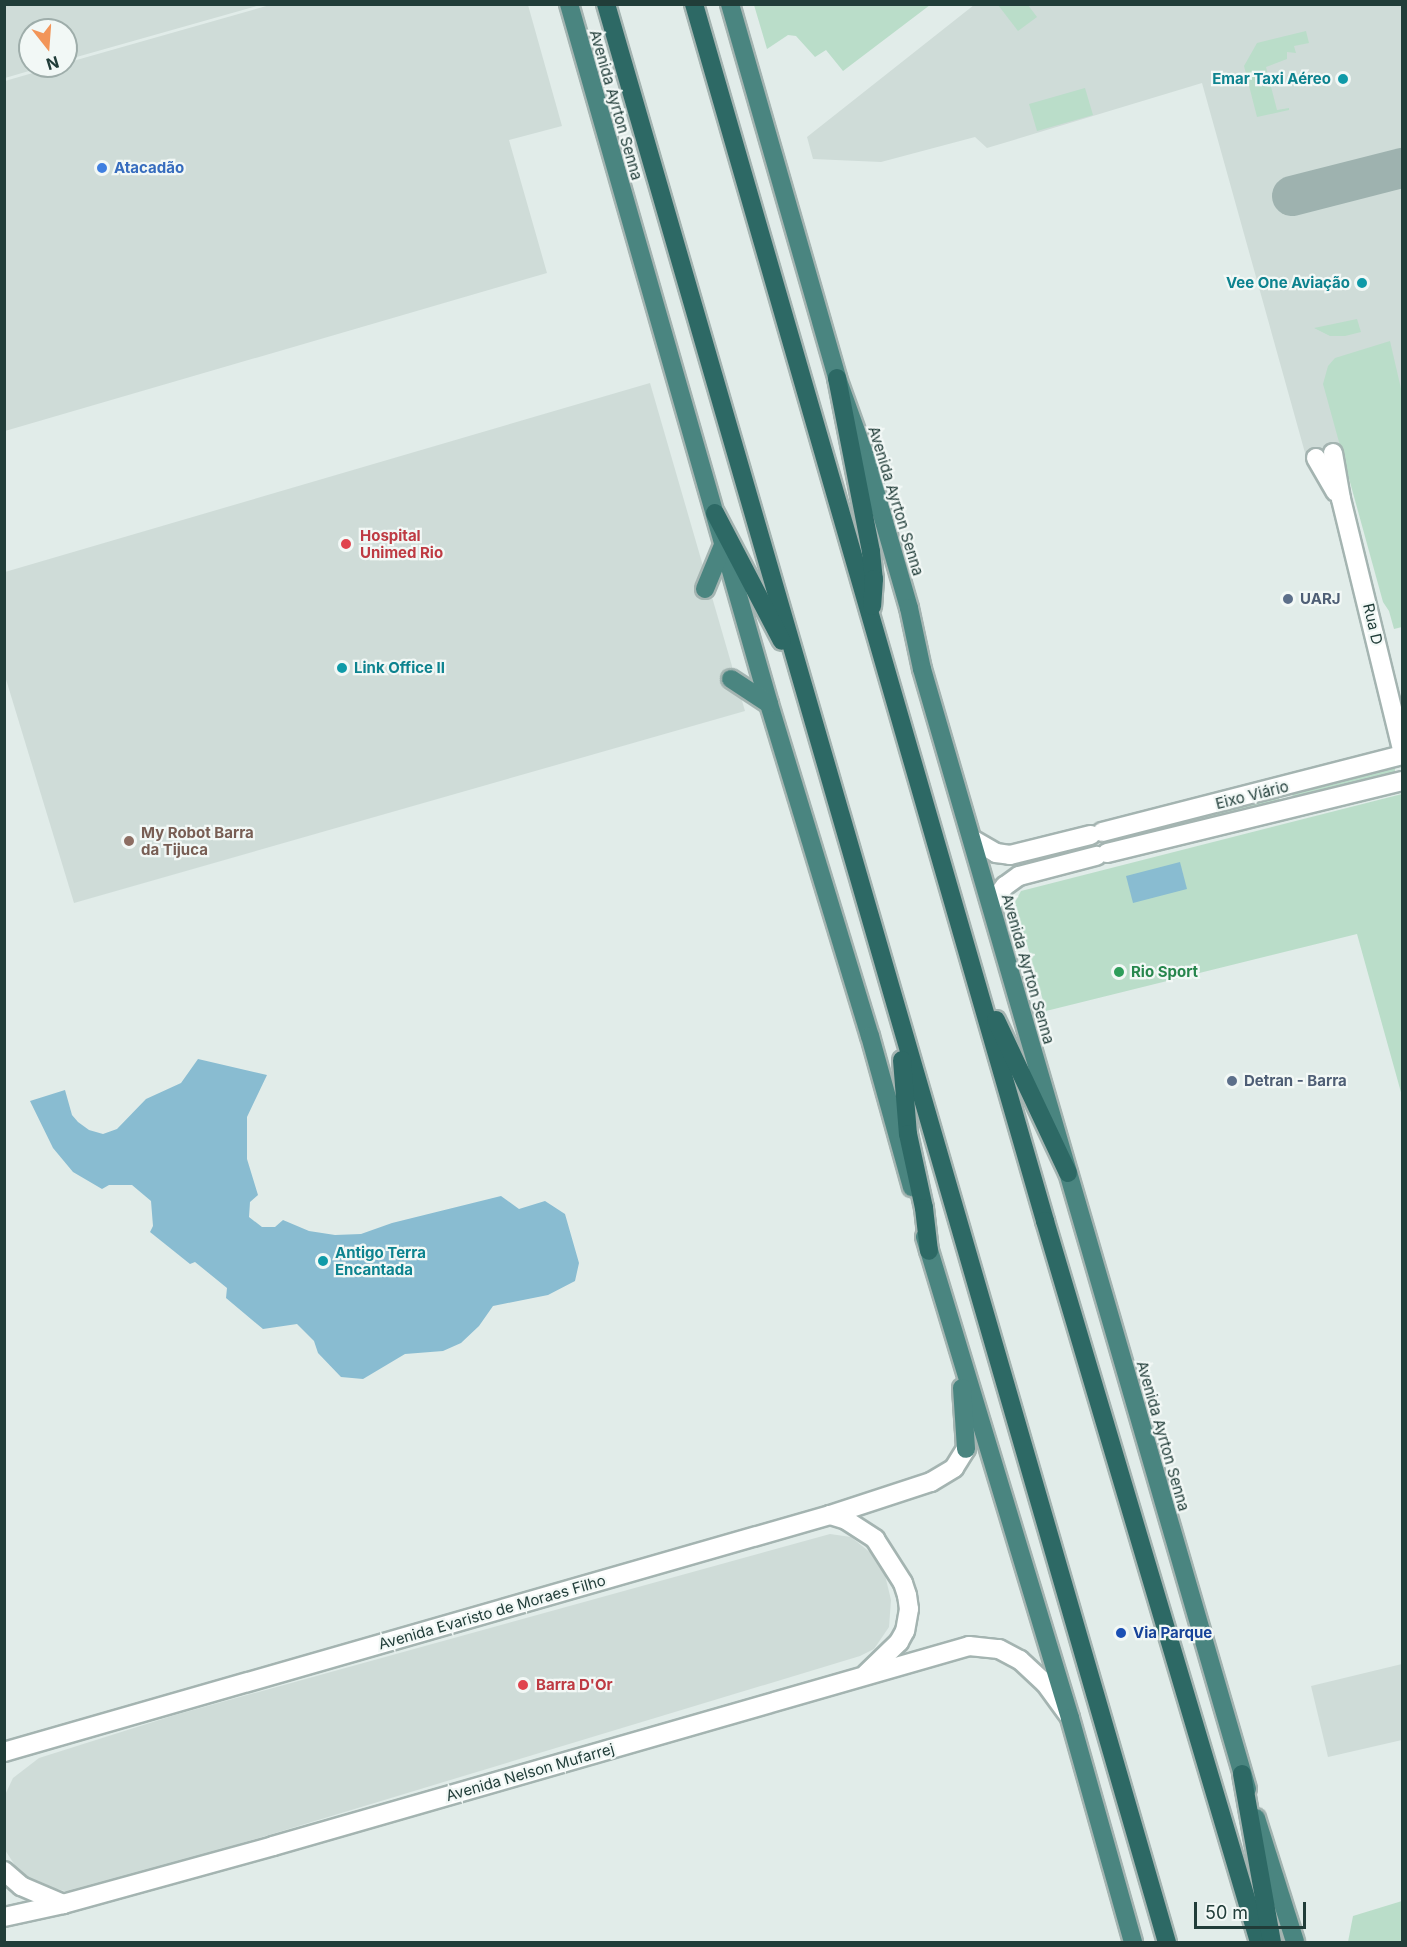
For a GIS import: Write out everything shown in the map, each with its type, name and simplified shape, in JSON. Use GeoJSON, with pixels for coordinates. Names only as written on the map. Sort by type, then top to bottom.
{"type":"FeatureCollection","features":[{"type":"Feature","properties":{"kind":"highway","name":"Avenida Ayrton Senna"},"geometry":{"type":"LineString","coordinates":[[569,4],[770,704],[870,1036],[929,1251],[1070,1718],[1133,1942]]}},
{"type":"Feature","properties":{"kind":"highway","name":"Avenida Ayrton Senna"},"geometry":{"type":"LineString","coordinates":[[606,4],[1167,1942]]}},
{"type":"Feature","properties":{"kind":"highway"},"geometry":{"type":"LineString","coordinates":[[694,4],[974,975],[1259,1942]]}},
{"type":"Feature","properties":{"kind":"highway","name":"Avenida Ayrton Senna"},"geometry":{"type":"LineString","coordinates":[[730,4],[837,378],[866,459],[990,905],[1242,1774],[1295,1942]]}},
{"type":"Feature","properties":{"kind":"highway"},"geometry":{"type":"LineString","coordinates":[[837,378],[874,579],[870,613]]}},
{"type":"Feature","properties":{"kind":"highway"},"geometry":{"type":"LineString","coordinates":[[715,513],[800,677]]}},
{"type":"Feature","properties":{"kind":"highway"},"geometry":{"type":"LineString","coordinates":[[705,589],[724,543]]}},
{"type":"Feature","properties":{"kind":"highway"},"geometry":{"type":"LineString","coordinates":[[731,679],[770,704]]}},
{"type":"Feature","properties":{"kind":"highway"},"geometry":{"type":"LineString","coordinates":[[974,975],[1068,1173]]}},
{"type":"Feature","properties":{"kind":"highway"},"geometry":{"type":"LineString","coordinates":[[899,1022],[908,1134],[924,1208],[929,1251]]}},
{"type":"Feature","properties":{"kind":"highway"},"geometry":{"type":"LineString","coordinates":[[961,1359],[966,1449]]}},
{"type":"Feature","properties":{"kind":"highway"},"geometry":{"type":"LineString","coordinates":[[1242,1774],[1272,1942]]}},
{"type":"Feature","properties":{"kind":"street","name":"Rua D"},"geometry":{"type":"LineString","coordinates":[[1325,455],[1341,499],[1402,750]]}},
{"type":"Feature","properties":{"kind":"street","name":"Eixo Viário"},"geometry":{"type":"LineString","coordinates":[[972,839],[996,853],[1022,854],[1402,755]]}},
{"type":"Feature","properties":{"kind":"street","name":"Eixo Viário"},"geometry":{"type":"LineString","coordinates":[[990,905],[1005,886],[1028,873],[1402,781]]}},
{"type":"Feature","properties":{"kind":"street"},"geometry":{"type":"LineString","coordinates":[[1022,854],[1028,873]]}},
{"type":"Feature","properties":{"kind":"street","name":"Avenida Evaristo de Moraes Filho"},"geometry":{"type":"LineString","coordinates":[[13,1750],[830,1515],[931,1482],[954,1468],[966,1449]]}},
{"type":"Feature","properties":{"kind":"street"},"geometry":{"type":"LineString","coordinates":[[830,1515],[846,1520],[875,1539],[903,1583],[907,1595],[909,1609],[905,1631],[899,1642],[862,1677]]}},
{"type":"Feature","properties":{"kind":"street","name":"Avenida Nelson Mufarrej"},"geometry":{"type":"LineString","coordinates":[[9,1918],[957,1649],[982,1646],[999,1649],[1020,1660],[1045,1683],[1070,1718]]}},
{"type":"Feature","properties":{"kind":"street"},"geometry":{"type":"LineString","coordinates":[[4,1768],[13,1750]]}},
{"type":"Feature","properties":{"kind":"street"},"geometry":{"type":"LineString","coordinates":[[4,1871],[21,1886],[63,1904]]}},
{"type":"Feature","properties":{"kind":"shaded area"},"geometry":{"type":"Polygon","coordinates":[[[5,4],[260,4],[78,57],[78,18],[18,18],[18,74],[5,78],[5,4]]]}},
{"type":"Feature","properties":{"kind":"shaded area"},"geometry":{"type":"Polygon","coordinates":[[[270,5],[528,5],[562,126],[509,140],[547,273],[5,431],[5,81],[18,77],[78,78],[78,60],[270,5]]]}},
{"type":"Feature","properties":{"kind":"shaded area"},"geometry":{"type":"Polygon","coordinates":[[[974,5],[1402,5],[1402,422],[1340,437],[1343,450],[1307,460],[1202,83],[987,148],[975,137],[881,162],[813,159],[807,137],[974,5]]]}},
{"type":"Feature","properties":{"kind":"shaded area"},"geometry":{"type":"Polygon","coordinates":[[[650,383],[745,711],[74,903],[5,676],[5,572],[650,383]]]}},
{"type":"Feature","properties":{"kind":"shaded area","name":"Barra D'Or"},"geometry":{"type":"Polygon","coordinates":[[[830,1534],[851,1537],[872,1554],[885,1575],[891,1600],[889,1627],[874,1649],[860,1656],[219,1850],[69,1892],[44,1886],[20,1873],[5,1850],[5,1795],[13,1778],[39,1758],[175,1715],[830,1534]]]}},
{"type":"Feature","properties":{"kind":"shaded area"},"geometry":{"type":"Polygon","coordinates":[[[1402,1664],[1402,1740],[1328,1757],[1311,1686],[1402,1664]]]}},
{"type":"Feature","properties":{"kind":"green space"},"geometry":{"type":"Polygon","coordinates":[[[754,5],[930,5],[843,71],[826,50],[815,57],[796,36],[788,35],[767,49],[754,5]]]}},
{"type":"Feature","properties":{"kind":"green space"},"geometry":{"type":"Polygon","coordinates":[[[998,5],[1028,5],[1037,17],[1018,31],[998,5]]]}},
{"type":"Feature","properties":{"kind":"green space"},"geometry":{"type":"Polygon","coordinates":[[[1306,31],[1309,43],[1294,46],[1296,53],[1287,52],[1287,59],[1266,67],[1277,110],[1289,108],[1289,110],[1257,117],[1244,66],[1257,43],[1306,31]]]}},
{"type":"Feature","properties":{"kind":"green space"},"geometry":{"type":"Polygon","coordinates":[[[1085,88],[1093,115],[1037,131],[1029,104],[1085,88]]]}},
{"type":"Feature","properties":{"kind":"green space"},"geometry":{"type":"Polygon","coordinates":[[[1357,319],[1361,332],[1345,336],[1330,336],[1314,328],[1357,319]]]}},
{"type":"Feature","properties":{"kind":"green space"},"geometry":{"type":"Polygon","coordinates":[[[1390,341],[1402,393],[1402,627],[1394,629],[1389,611],[1383,602],[1323,384],[1328,366],[1335,358],[1390,341]]]}},
{"type":"Feature","properties":{"kind":"green space"},"geometry":{"type":"Polygon","coordinates":[[[1390,767],[1395,769],[1395,774],[1295,799],[1292,795],[1295,791],[1390,767]]]}},
{"type":"Feature","properties":{"kind":"green space","name":"Rio Sport"},"geometry":{"type":"Polygon","coordinates":[[[1402,794],[1402,1096],[1357,934],[1046,1011],[1015,902],[1021,891],[1402,794]]]}},
{"type":"Feature","properties":{"kind":"green space"},"geometry":{"type":"Polygon","coordinates":[[[1274,796],[1279,798],[1279,803],[1154,832],[1155,827],[1274,796]]]}},
{"type":"Feature","properties":{"kind":"green space"},"geometry":{"type":"Polygon","coordinates":[[[1402,1901],[1402,1942],[1348,1942],[1353,1916],[1402,1901]]]}},
{"type":"Feature","properties":{"kind":"water"},"geometry":{"type":"Polygon","coordinates":[[[1180,862],[1187,889],[1133,903],[1126,876],[1180,862]]]}},
{"type":"Feature","properties":{"kind":"water"},"geometry":{"type":"Polygon","coordinates":[[[198,1059],[267,1075],[247,1117],[247,1159],[258,1195],[250,1202],[249,1217],[262,1227],[275,1227],[283,1220],[309,1231],[335,1235],[361,1234],[392,1223],[501,1196],[519,1209],[545,1201],[565,1214],[579,1263],[575,1281],[548,1295],[493,1306],[479,1326],[461,1343],[443,1351],[405,1354],[363,1379],[341,1377],[318,1353],[314,1341],[297,1324],[263,1329],[226,1298],[227,1288],[195,1262],[190,1264],[150,1232],[153,1226],[151,1201],[132,1185],[109,1185],[102,1189],[73,1172],[53,1148],[30,1101],[65,1090],[72,1115],[78,1122],[89,1130],[103,1134],[117,1129],[146,1099],[181,1083],[198,1059]]]}},
{"type":"Feature","properties":{"kind":"taxiway"},"geometry":{"type":"LineString","coordinates":[[1292,196],[1402,168]]}},
{"type":"Feature","properties":{"kind":"place","name":"Emar Taxi Aéreo"},"geometry":{"type":"Point","coordinates":[1343,79]}},
{"type":"Feature","properties":{"kind":"place","name":"Atacadão"},"geometry":{"type":"Point","coordinates":[102,168]}},
{"type":"Feature","properties":{"kind":"place","name":"Vee One Aviação"},"geometry":{"type":"Point","coordinates":[1362,283]}},
{"type":"Feature","properties":{"kind":"place","name":"Hospital Unimed Rio"},"geometry":{"type":"Point","coordinates":[346,544]}},
{"type":"Feature","properties":{"kind":"place","name":"UARJ"},"geometry":{"type":"Point","coordinates":[1288,599]}},
{"type":"Feature","properties":{"kind":"place","name":"Link Office II"},"geometry":{"type":"Point","coordinates":[342,668]}},
{"type":"Feature","properties":{"kind":"place","name":"My Robot Barra da Tijuca"},"geometry":{"type":"Point","coordinates":[129,841]}},
{"type":"Feature","properties":{"kind":"place","name":"Rio Sport"},"geometry":{"type":"Point","coordinates":[1119,972]}},
{"type":"Feature","properties":{"kind":"place","name":"Detran - Barra"},"geometry":{"type":"Point","coordinates":[1232,1081]}},
{"type":"Feature","properties":{"kind":"place","name":"Antigo Terra Encantada"},"geometry":{"type":"Point","coordinates":[323,1261]}},
{"type":"Feature","properties":{"kind":"place","name":"Via Parque"},"geometry":{"type":"Point","coordinates":[1121,1633]}},
{"type":"Feature","properties":{"kind":"place","name":"Barra D'Or"},"geometry":{"type":"Point","coordinates":[523,1685]}}]}
